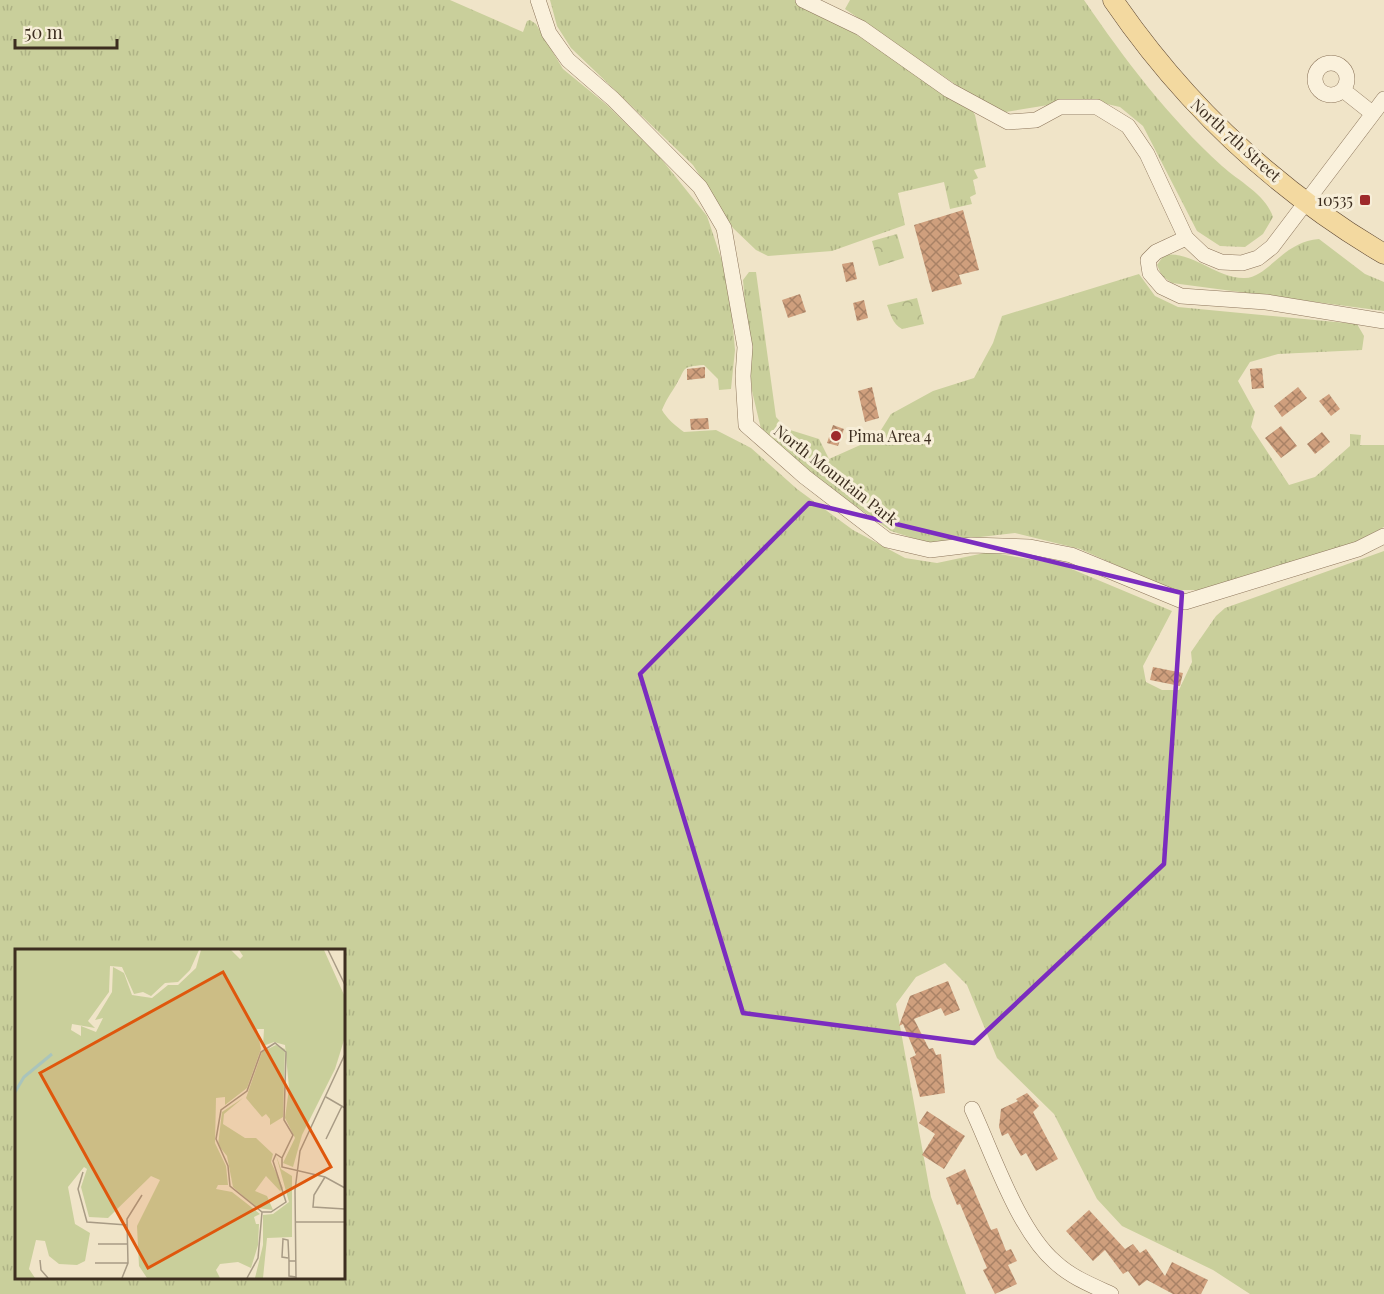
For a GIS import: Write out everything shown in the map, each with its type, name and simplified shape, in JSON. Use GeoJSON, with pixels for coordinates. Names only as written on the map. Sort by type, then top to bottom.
{"type":"FeatureCollection","features":[{"type":"Feature","properties":{"kind":"main road","name":"North 7th Street"},"geometry":{"type":"LineString","coordinates":[[1113,0],[1150,52],[1209,120],[1307,202],[1384,254]]}},
{"type":"Feature","properties":{"kind":"street","name":"North Mountain Park"},"geometry":{"type":"LineString","coordinates":[[538,0],[549,33],[568,60],[660,145],[700,187],[724,228],[745,346],[742,376],[746,425],[805,477],[886,540],[930,550],[971,545],[1030,547],[1071,555],[1185,602],[1358,549],[1384,536]]}},
{"type":"Feature","properties":{"kind":"street"},"geometry":{"type":"LineString","coordinates":[[802,0],[861,28],[949,90],[1008,122],[1036,120],[1060,107],[1097,107],[1128,126],[1148,154],[1186,238],[1204,255],[1221,262],[1242,264],[1258,258],[1272,247],[1384,99]]}},
{"type":"Feature","properties":{"kind":"street"},"geometry":{"type":"LineString","coordinates":[[1343,90],[1372,113]]}},
{"type":"Feature","properties":{"kind":"street"},"geometry":{"type":"LineString","coordinates":[[1186,238],[1156,252],[1148,260],[1150,273],[1162,287],[1182,296],[1266,302],[1384,321]]}},
{"type":"Feature","properties":{"kind":"street"},"geometry":{"type":"LineString","coordinates":[[972,1108],[1028,1230],[1046,1254],[1081,1288],[1111,1294]]}},
{"type":"Feature","properties":{"kind":"highlighted area"},"geometry":{"type":"Polygon","coordinates":[[[809,503],[1182,593],[1164,864],[974,1043],[743,1013],[640,674],[809,503]]]}},
{"type":"Feature","properties":{"kind":"green space"},"geometry":{"type":"Polygon","coordinates":[[[0,0],[450,0],[523,32],[527,21],[530,20],[536,24],[563,69],[607,105],[659,156],[707,216],[729,282],[735,350],[731,389],[719,390],[718,379],[704,365],[687,367],[662,410],[669,419],[684,432],[716,430],[751,448],[797,489],[853,530],[905,558],[937,563],[989,552],[1062,565],[1172,611],[1143,666],[1146,682],[1162,690],[1179,690],[1192,662],[1191,652],[1216,616],[1225,608],[1384,551],[1384,1294],[1250,1294],[1213,1270],[1122,1226],[1097,1199],[1054,1114],[997,1058],[967,985],[945,963],[916,977],[896,1004],[931,1197],[966,1294],[0,1294],[0,0]]]}},
{"type":"Feature","properties":{"kind":"green space"},"geometry":{"type":"Polygon","coordinates":[[[550,0],[795,0],[843,26],[971,108],[975,115],[986,167],[974,170],[978,178],[973,180],[976,194],[970,197],[972,204],[950,209],[944,182],[898,193],[905,225],[832,251],[768,256],[756,250],[733,228],[693,165],[571,48],[557,26],[550,0]]]}},
{"type":"Feature","properties":{"kind":"green space"},"geometry":{"type":"Polygon","coordinates":[[[850,0],[1084,0],[1131,66],[1165,108],[1222,166],[1259,195],[1273,217],[1263,234],[1245,247],[1220,246],[1197,231],[1143,126],[1120,107],[1085,99],[1006,112],[984,104],[845,9],[850,0]]]}},
{"type":"Feature","properties":{"kind":"green space"},"geometry":{"type":"Polygon","coordinates":[[[897,234],[904,258],[879,266],[872,241],[897,234]]]}},
{"type":"Feature","properties":{"kind":"green space"},"geometry":{"type":"Polygon","coordinates":[[[1319,239],[1365,274],[1384,282],[1384,311],[1172,283],[1162,276],[1157,265],[1164,255],[1175,255],[1224,274],[1245,278],[1261,272],[1295,246],[1319,239]]]}},
{"type":"Feature","properties":{"kind":"green space"},"geometry":{"type":"Polygon","coordinates":[[[749,272],[756,272],[776,417],[787,429],[819,439],[829,459],[876,438],[891,414],[933,391],[974,378],[993,343],[1002,316],[1139,274],[1155,296],[1178,307],[1357,324],[1364,336],[1362,350],[1278,354],[1250,362],[1238,381],[1255,412],[1251,427],[1289,485],[1315,477],[1350,446],[1350,434],[1361,435],[1360,445],[1384,445],[1384,527],[1349,545],[1202,590],[1172,590],[1080,549],[1015,533],[928,543],[891,531],[800,466],[761,429],[752,391],[743,280],[749,272]]]}},
{"type":"Feature","properties":{"kind":"green space"},"geometry":{"type":"Polygon","coordinates":[[[917,298],[924,324],[902,329],[894,321],[887,305],[917,298]]]}},
{"type":"Feature","properties":{"kind":"building"},"geometry":{"type":"Polygon","coordinates":[[[963,210],[979,270],[959,275],[962,284],[932,292],[914,225],[963,210]]]}},
{"type":"Feature","properties":{"kind":"building"},"geometry":{"type":"Polygon","coordinates":[[[853,262],[857,279],[846,282],[842,264],[853,262]]]}},
{"type":"Feature","properties":{"kind":"building"},"geometry":{"type":"Polygon","coordinates":[[[800,294],[806,312],[788,318],[782,300],[800,294]]]}},
{"type":"Feature","properties":{"kind":"building"},"geometry":{"type":"Polygon","coordinates":[[[864,300],[868,318],[857,321],[853,303],[864,300]]]}},
{"type":"Feature","properties":{"kind":"building"},"geometry":{"type":"Polygon","coordinates":[[[705,367],[705,378],[687,380],[687,369],[705,367]]]}},
{"type":"Feature","properties":{"kind":"building"},"geometry":{"type":"Polygon","coordinates":[[[1262,368],[1264,388],[1252,389],[1250,369],[1262,368]]]}},
{"type":"Feature","properties":{"kind":"building"},"geometry":{"type":"Polygon","coordinates":[[[872,387],[879,418],[865,422],[858,391],[872,387]]]}},
{"type":"Feature","properties":{"kind":"building"},"geometry":{"type":"Polygon","coordinates":[[[1298,387],[1307,398],[1282,417],[1274,406],[1298,387]]]}},
{"type":"Feature","properties":{"kind":"building"},"geometry":{"type":"Polygon","coordinates":[[[1329,394],[1340,409],[1331,416],[1319,401],[1329,394]]]}},
{"type":"Feature","properties":{"kind":"building"},"geometry":{"type":"Polygon","coordinates":[[[708,418],[709,429],[691,430],[690,419],[708,418]]]}},
{"type":"Feature","properties":{"kind":"building","name":"Pima Area 4"},"geometry":{"type":"Polygon","coordinates":[[[833,425],[844,429],[838,446],[827,443],[833,425]]]}},
{"type":"Feature","properties":{"kind":"building"},"geometry":{"type":"Polygon","coordinates":[[[1281,426],[1297,446],[1281,458],[1265,438],[1281,426]]]}},
{"type":"Feature","properties":{"kind":"building"},"geometry":{"type":"Polygon","coordinates":[[[1322,432],[1330,442],[1315,454],[1307,444],[1322,432]]]}},
{"type":"Feature","properties":{"kind":"building"},"geometry":{"type":"Polygon","coordinates":[[[1153,667],[1183,673],[1180,686],[1150,680],[1153,667]]]}},
{"type":"Feature","properties":{"kind":"building"},"geometry":{"type":"Polygon","coordinates":[[[948,981],[960,1010],[945,1016],[941,1008],[914,1019],[929,1049],[933,1048],[936,1055],[941,1054],[945,1093],[920,1097],[910,1058],[916,1055],[903,1024],[899,1026],[910,996],[948,981]]]}},
{"type":"Feature","properties":{"kind":"building"},"geometry":{"type":"Polygon","coordinates":[[[1027,1093],[1039,1106],[1033,1112],[1058,1159],[1036,1171],[1026,1153],[1021,1156],[1008,1133],[1002,1136],[999,1127],[1001,1109],[1018,1101],[1016,1099],[1027,1093]]]}},
{"type":"Feature","properties":{"kind":"building"},"geometry":{"type":"Polygon","coordinates":[[[927,1111],[965,1136],[944,1169],[922,1155],[935,1134],[919,1123],[927,1111]]]}},
{"type":"Feature","properties":{"kind":"building"},"geometry":{"type":"Polygon","coordinates":[[[965,1169],[991,1230],[997,1228],[1006,1251],[1011,1249],[1017,1261],[1008,1265],[1017,1284],[995,1294],[983,1270],[987,1268],[960,1204],[957,1205],[946,1178],[965,1169]]]}},
{"type":"Feature","properties":{"kind":"building"},"geometry":{"type":"Polygon","coordinates":[[[1089,1210],[1125,1249],[1133,1244],[1140,1253],[1146,1249],[1165,1276],[1172,1262],[1208,1280],[1201,1294],[1173,1294],[1147,1280],[1139,1286],[1128,1271],[1123,1274],[1105,1250],[1093,1261],[1066,1231],[1089,1210]]]}},
{"type":"Feature","properties":{"kind":"place","name":"10535"},"geometry":{"type":"Point","coordinates":[1365,200]}},
{"type":"Feature","properties":{"kind":"place","name":"Pima Area 4"},"geometry":{"type":"Point","coordinates":[836,436]}}]}
